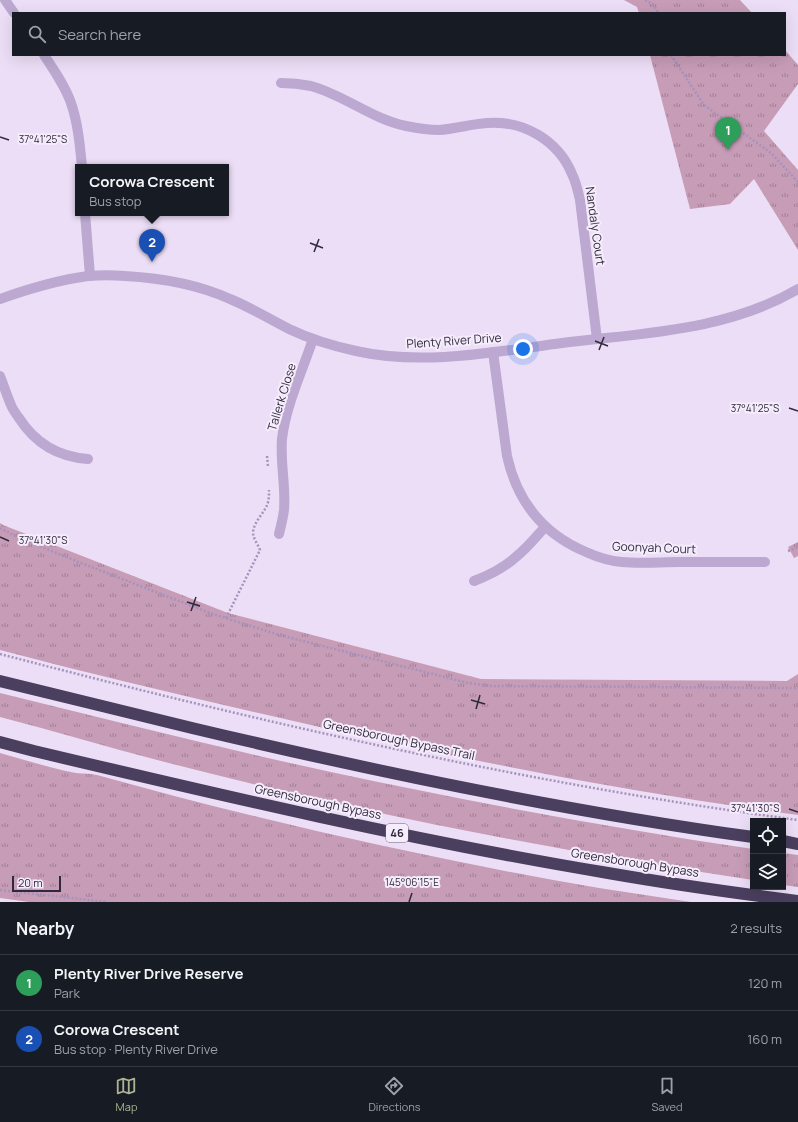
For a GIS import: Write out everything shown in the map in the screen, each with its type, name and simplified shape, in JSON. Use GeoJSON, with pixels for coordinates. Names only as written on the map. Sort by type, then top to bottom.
{"type":"FeatureCollection","features":[{"type":"Feature","properties":{"kind":"highway"},"geometry":{"type":"LineString","coordinates":[[0,681],[283,750],[397,774],[616,816],[750,837]]}},
{"type":"Feature","properties":{"kind":"highway","name":"Greensborough Bypass"},"geometry":{"type":"LineString","coordinates":[[0,742],[267,806],[480,850],[608,873],[798,901]]}},
{"type":"Feature","properties":{"kind":"highway"},"geometry":{"type":"LineString","coordinates":[[786,842],[798,844]]}},
{"type":"Feature","properties":{"kind":"street"},"geometry":{"type":"LineString","coordinates":[[5,0],[13,12]]}},
{"type":"Feature","properties":{"kind":"street"},"geometry":{"type":"LineString","coordinates":[[45,56],[55,70],[71,103],[76,124],[82,164]]}},
{"type":"Feature","properties":{"kind":"street","name":"Nandaly Court"},"geometry":{"type":"LineString","coordinates":[[281,83],[311,86],[380,117],[406,126],[438,130],[502,123],[515,125],[541,136],[552,145],[563,158],[572,172],[577,185],[597,339]]}},
{"type":"Feature","properties":{"kind":"street"},"geometry":{"type":"LineString","coordinates":[[85,216],[90,276]]}},
{"type":"Feature","properties":{"kind":"street","name":"Plenty River Drive"},"geometry":{"type":"LineString","coordinates":[[0,299],[48,284],[90,276],[138,276],[196,286],[229,298],[313,339],[356,351],[378,355],[428,358],[493,352],[674,330],[736,316],[761,307],[798,288]]}},
{"type":"Feature","properties":{"kind":"street","name":"Tallerk Close"},"geometry":{"type":"LineString","coordinates":[[279,534],[284,510],[281,455],[285,423],[313,339]]}},
{"type":"Feature","properties":{"kind":"street","name":"Goonyah Court"},"geometry":{"type":"LineString","coordinates":[[493,352],[506,456],[510,470],[522,496],[533,514],[545,527],[576,548],[591,554],[621,562],[765,562]]}},
{"type":"Feature","properties":{"kind":"street"},"geometry":{"type":"LineString","coordinates":[[0,376],[11,407],[30,433],[41,443],[53,450],[68,456],[88,460]]}},
{"type":"Feature","properties":{"kind":"street"},"geometry":{"type":"LineString","coordinates":[[474,581],[503,568],[518,556],[545,527]]}},
{"type":"Feature","properties":{"kind":"path"},"geometry":{"type":"LineString","coordinates":[[645,0],[654,5],[658,12]]}},
{"type":"Feature","properties":{"kind":"path"},"geometry":{"type":"LineString","coordinates":[[673,56],[704,105],[771,153],[798,182]]}},
{"type":"Feature","properties":{"kind":"path"},"geometry":{"type":"LineString","coordinates":[[267,454],[268,472]]}},
{"type":"Feature","properties":{"kind":"path"},"geometry":{"type":"LineString","coordinates":[[226,618],[260,550],[256,543],[253,530],[257,520],[266,508],[268,502],[269,485]]}},
{"type":"Feature","properties":{"kind":"path"},"geometry":{"type":"LineString","coordinates":[[0,528],[13,535],[76,561],[204,611],[276,634],[479,685],[798,688]]}},
{"type":"Feature","properties":{"kind":"path"},"geometry":{"type":"LineString","coordinates":[[788,551],[798,547]]}},
{"type":"Feature","properties":{"kind":"path","name":"Greensborough Bypass Trail"},"geometry":{"type":"LineString","coordinates":[[0,654],[172,698],[404,751],[592,788],[798,820]]}},
{"type":"Feature","properties":{"kind":"path"},"geometry":{"type":"LineString","coordinates":[[0,890],[107,902]]}},
{"type":"Feature","properties":{"kind":"green space"},"geometry":{"type":"Polygon","coordinates":[[[624,0],[740,0],[751,12],[639,12],[637,7],[624,0]]]}},
{"type":"Feature","properties":{"kind":"green space"},"geometry":{"type":"Polygon","coordinates":[[[786,51],[798,65],[798,84],[764,131],[798,170],[798,250],[754,179],[730,204],[690,209],[650,56],[786,56],[786,51]]]}},
{"type":"Feature","properties":{"kind":"green space"},"geometry":{"type":"Polygon","coordinates":[[[0,523],[228,613],[481,679],[787,681],[798,674],[798,815],[663,795],[463,758],[197,699],[0,650],[0,523]]]}},
{"type":"Feature","properties":{"kind":"green space"},"geometry":{"type":"Polygon","coordinates":[[[798,542],[798,556],[794,558],[788,547],[798,542]]]}},
{"type":"Feature","properties":{"kind":"green space"},"geometry":{"type":"Polygon","coordinates":[[[0,693],[165,734],[384,783],[594,823],[750,849],[750,880],[604,856],[455,829],[357,808],[141,756],[0,717],[0,693]]]}},
{"type":"Feature","properties":{"kind":"green space"},"geometry":{"type":"Polygon","coordinates":[[[0,753],[57,769],[97,775],[221,808],[409,852],[536,877],[691,902],[29,902],[0,898],[0,753]]]}},
{"type":"Feature","properties":{"kind":"green space"},"geometry":{"type":"Polygon","coordinates":[[[786,853],[798,855],[798,887],[786,885],[786,853]]]}},
{"type":"Feature","properties":{"kind":"place","name":"Plenty River Drive Reserve"},"geometry":{"type":"Point","coordinates":[728,150]}},
{"type":"Feature","properties":{"kind":"place","name":"Corowa Crescent"},"geometry":{"type":"Point","coordinates":[152,262]}}]}
